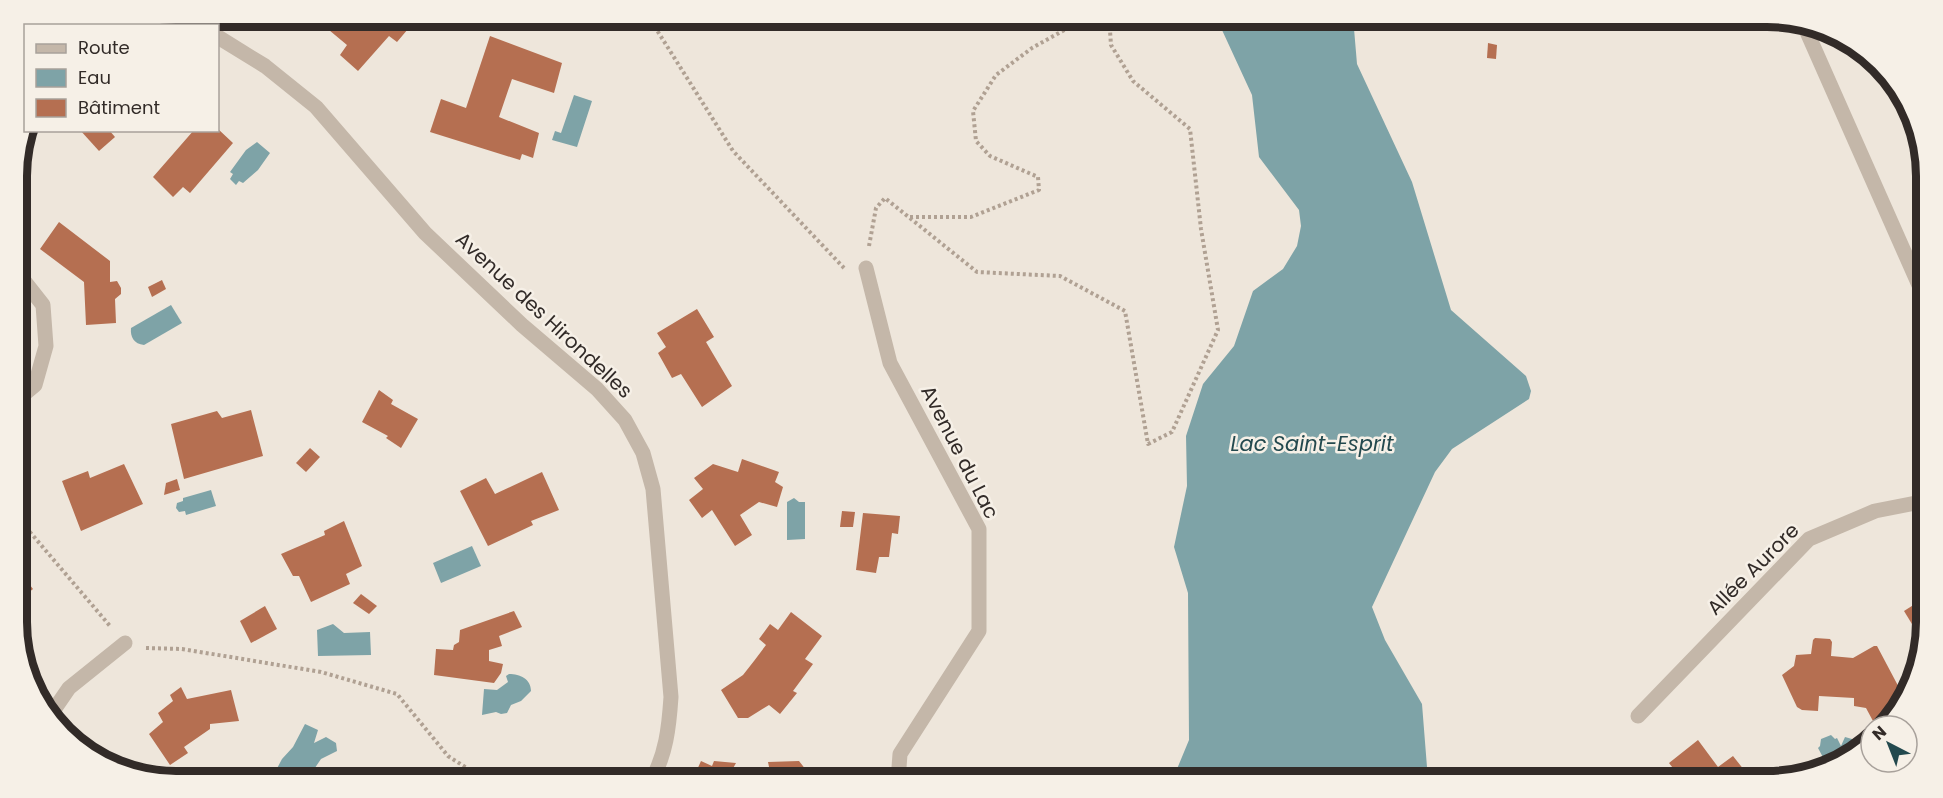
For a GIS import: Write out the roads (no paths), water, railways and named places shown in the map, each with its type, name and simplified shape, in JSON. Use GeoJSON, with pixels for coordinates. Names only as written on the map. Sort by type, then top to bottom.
{"type":"FeatureCollection","features":[{"type":"Feature","properties":{"kind":"street"},"geometry":{"type":"LineString","coordinates":[[1807,32],[1916,278]]}},
{"type":"Feature","properties":{"kind":"street","name":"Avenue des Hirondelles"},"geometry":{"type":"LineString","coordinates":[[219,38],[265,66],[316,107],[425,232],[522,325],[597,389],[625,420],[643,453],[653,489],[671,697],[667,736],[661,764],[657,771]]}},
{"type":"Feature","properties":{"kind":"street","name":"Avenue du Lac"},"geometry":{"type":"LineString","coordinates":[[866,268],[890,363],[979,529],[979,631],[900,754],[899,771]]}},
{"type":"Feature","properties":{"kind":"street"},"geometry":{"type":"LineString","coordinates":[[27,285],[43,305],[46,346],[35,385],[27,392]]}},
{"type":"Feature","properties":{"kind":"street","name":"Allée Aurore"},"geometry":{"type":"LineString","coordinates":[[1638,716],[1809,539],[1875,511],[1916,503]]}},
{"type":"Feature","properties":{"kind":"street"},"geometry":{"type":"LineString","coordinates":[[55,709],[69,688],[124,643]]}},
{"type":"Feature","properties":{"kind":"water","name":"Lac Saint-Esprit"},"geometry":{"type":"Polygon","coordinates":[[[1221,27],[1354,27],[1357,64],[1412,182],[1451,310],[1526,376],[1531,391],[1529,399],[1452,449],[1435,472],[1372,607],[1385,640],[1422,704],[1426,771],[1176,771],[1189,740],[1188,593],[1174,547],[1187,486],[1186,436],[1203,384],[1234,346],[1253,291],[1283,269],[1297,246],[1301,226],[1299,210],[1259,157],[1252,95],[1221,27]]]}},
{"type":"Feature","properties":{"kind":"water"},"geometry":{"type":"Polygon","coordinates":[[[574,95],[592,101],[577,147],[552,140],[555,131],[561,133],[574,95]]]}},
{"type":"Feature","properties":{"kind":"water"},"geometry":{"type":"Polygon","coordinates":[[[257,142],[270,153],[258,170],[243,183],[239,181],[236,185],[230,179],[233,174],[230,172],[246,150],[257,142]]]}},
{"type":"Feature","properties":{"kind":"water"},"geometry":{"type":"Polygon","coordinates":[[[171,305],[182,323],[144,345],[135,342],[131,328],[171,305]]]}},
{"type":"Feature","properties":{"kind":"water"},"geometry":{"type":"Polygon","coordinates":[[[211,490],[216,506],[186,515],[185,511],[179,512],[176,508],[177,503],[183,501],[183,498],[211,490]]]}},
{"type":"Feature","properties":{"kind":"water"},"geometry":{"type":"Polygon","coordinates":[[[794,498],[799,502],[805,502],[805,539],[787,540],[787,502],[794,498]]]}},
{"type":"Feature","properties":{"kind":"water"},"geometry":{"type":"Polygon","coordinates":[[[472,546],[481,566],[441,583],[433,563],[472,546]]]}},
{"type":"Feature","properties":{"kind":"water"},"geometry":{"type":"Polygon","coordinates":[[[333,624],[344,633],[370,632],[371,655],[318,656],[317,630],[333,624]]]}},
{"type":"Feature","properties":{"kind":"water"},"geometry":{"type":"Polygon","coordinates":[[[509,674],[524,678],[529,683],[531,691],[521,701],[511,705],[507,713],[496,712],[482,715],[484,689],[497,690],[508,682],[506,676],[509,674]]]}},
{"type":"Feature","properties":{"kind":"water"},"geometry":{"type":"Polygon","coordinates":[[[305,724],[318,730],[314,743],[326,737],[336,743],[337,751],[321,759],[313,771],[276,771],[282,759],[293,747],[305,724]]]}},
{"type":"Feature","properties":{"kind":"water"},"geometry":{"type":"Polygon","coordinates":[[[1831,735],[1837,738],[1841,746],[1845,737],[1855,742],[1824,760],[1818,748],[1821,739],[1831,735]]]}}]}
